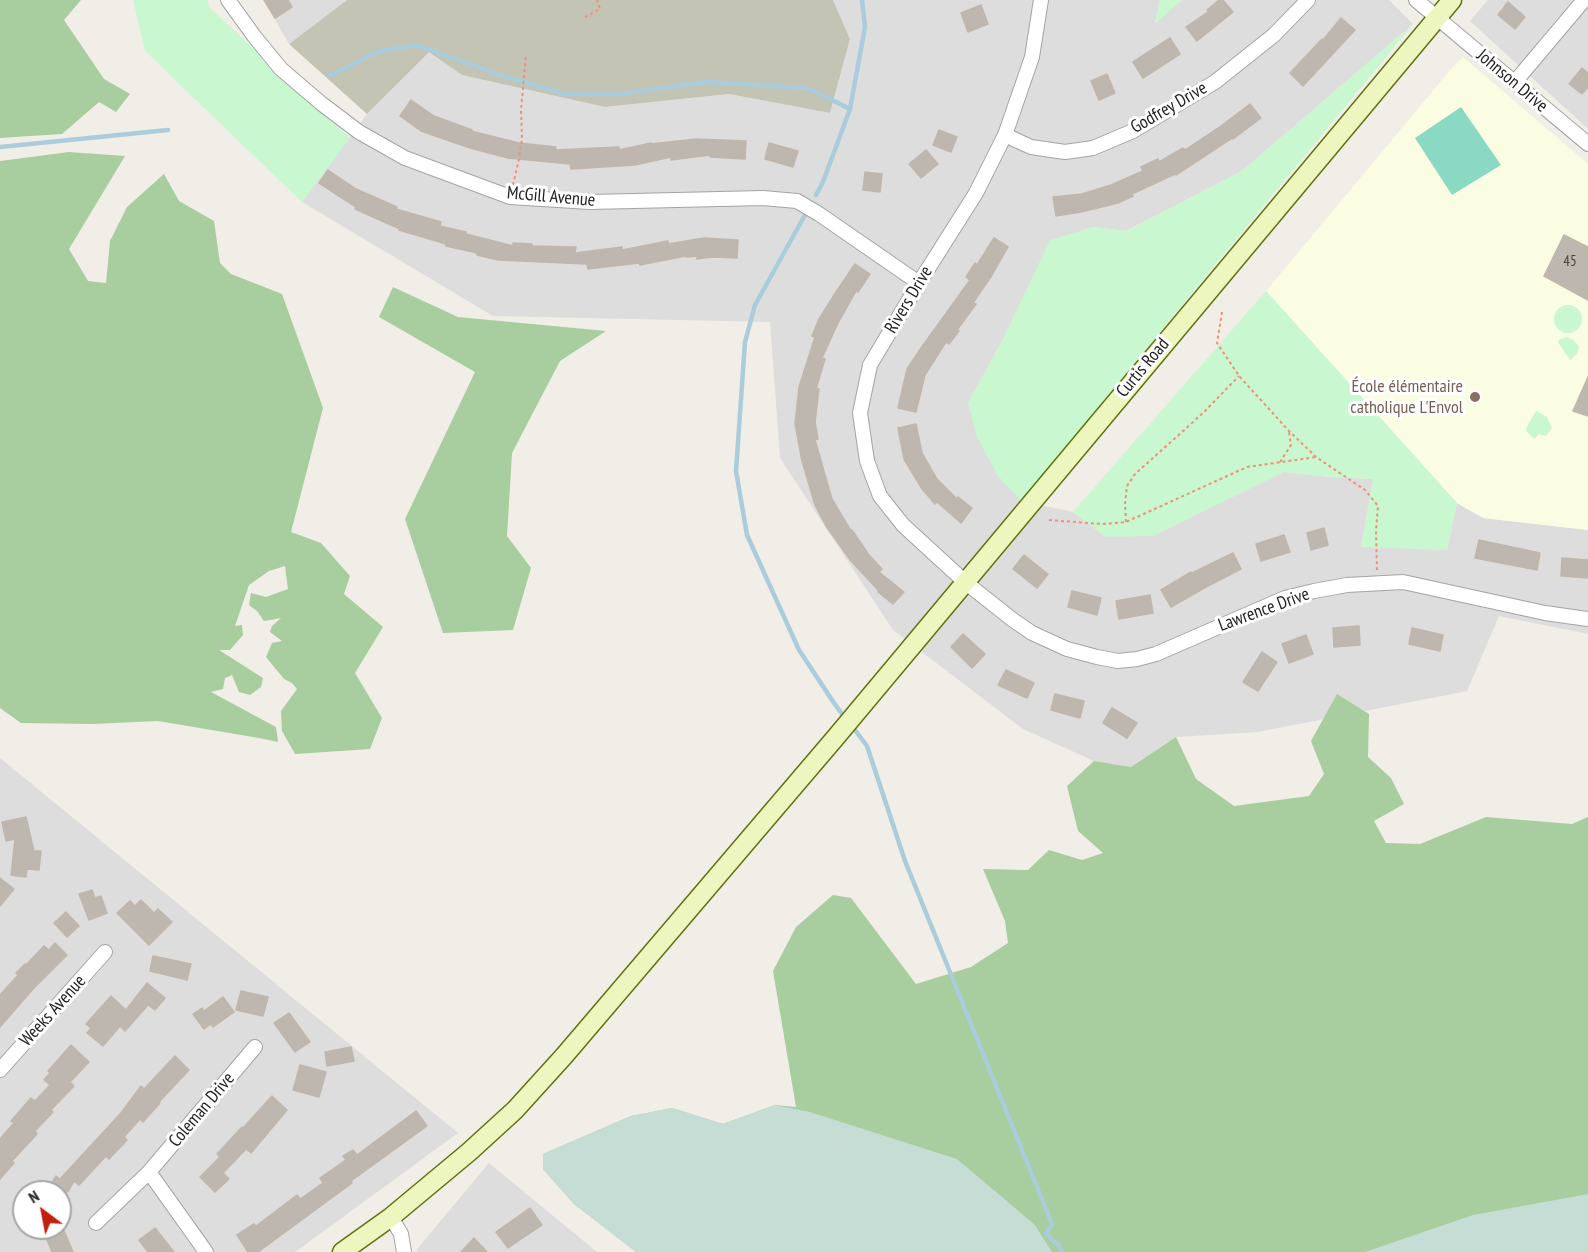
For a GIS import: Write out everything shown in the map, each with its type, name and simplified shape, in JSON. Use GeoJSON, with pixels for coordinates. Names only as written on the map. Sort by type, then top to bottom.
{"type":"FeatureCollection","features":[{"type":"Feature","properties":{"kind":"main road","name":"Curtis Road"},"geometry":{"type":"LineString","coordinates":[[342,1252],[391,1217],[469,1152],[514,1110],[615,997],[836,737],[1452,0]]}},
{"type":"Feature","properties":{"kind":"street","name":"McGill Avenue"},"geometry":{"type":"LineString","coordinates":[[228,0],[281,69],[321,104],[359,132],[405,158],[510,196],[590,201],[763,198],[797,201],[919,283]]}},
{"type":"Feature","properties":{"kind":"street","name":"Rivers Drive"},"geometry":{"type":"LineString","coordinates":[[965,582],[903,525],[880,496],[867,461],[860,413],[870,365],[976,193],[1005,135],[1032,57],[1041,0]]}},
{"type":"Feature","properties":{"kind":"street","name":"Godfrey Drive"},"geometry":{"type":"LineString","coordinates":[[1005,135],[1031,147],[1065,152],[1093,148],[1133,131],[1215,82],[1274,35],[1308,0]]}},
{"type":"Feature","properties":{"kind":"street","name":"Johnson Drive"},"geometry":{"type":"LineString","coordinates":[[1416,0],[1588,144]]}},
{"type":"Feature","properties":{"kind":"street"},"geometry":{"type":"LineString","coordinates":[[1514,83],[1584,0]]}},
{"type":"Feature","properties":{"kind":"street","name":"Lawrence Drive"},"geometry":{"type":"LineString","coordinates":[[965,582],[1032,633],[1067,649],[1118,661],[1156,654],[1285,598],[1347,585],[1403,582],[1545,613],[1588,618]]}},
{"type":"Feature","properties":{"kind":"street","name":"Weeks Avenue"},"geometry":{"type":"LineString","coordinates":[[0,1070],[105,952]]}},
{"type":"Feature","properties":{"kind":"street","name":"Coleman Drive"},"geometry":{"type":"LineString","coordinates":[[96,1223],[149,1172],[255,1047]]}},
{"type":"Feature","properties":{"kind":"street"},"geometry":{"type":"LineString","coordinates":[[149,1172],[206,1252]]}},
{"type":"Feature","properties":{"kind":"street"},"geometry":{"type":"LineString","coordinates":[[391,1217],[400,1234],[404,1252]]}},
{"type":"Feature","properties":{"kind":"path"},"geometry":{"type":"LineString","coordinates":[[585,17],[600,9],[597,0]]}},
{"type":"Feature","properties":{"kind":"path"},"geometry":{"type":"LineString","coordinates":[[510,196],[522,138],[521,110],[526,55]]}},
{"type":"Feature","properties":{"kind":"path"},"geometry":{"type":"LineString","coordinates":[[1222,312],[1217,343],[1239,376],[1316,457],[1365,490],[1378,506],[1377,583]]}},
{"type":"Feature","properties":{"kind":"path"},"geometry":{"type":"LineString","coordinates":[[1126,522],[1126,486],[1135,474],[1203,413],[1239,376]]}},
{"type":"Feature","properties":{"kind":"path"},"geometry":{"type":"LineString","coordinates":[[1280,462],[1291,446],[1289,431]]}},
{"type":"Feature","properties":{"kind":"path"},"geometry":{"type":"LineString","coordinates":[[1049,520],[1102,524],[1126,522],[1247,467],[1316,457]]}},
{"type":"Feature","properties":{"kind":"shaded area"},"geometry":{"type":"Polygon","coordinates":[[[264,0],[347,0],[289,44],[264,0]]]}},
{"type":"Feature","properties":{"kind":"shaded area"},"geometry":{"type":"Polygon","coordinates":[[[347,0],[833,0],[850,39],[830,113],[729,94],[605,107],[462,75],[429,52],[367,114],[289,44],[347,0]]]}},
{"type":"Feature","properties":{"kind":"shaded area"},"geometry":{"type":"Polygon","coordinates":[[[833,0],[1160,0],[1155,23],[1182,0],[1389,0],[1413,24],[1242,171],[1126,231],[1093,227],[1001,343],[968,403],[1021,501],[1073,512],[1106,537],[1219,503],[1284,472],[1374,479],[1361,546],[1447,550],[1457,503],[1483,518],[1588,530],[1588,634],[1499,616],[1467,691],[1258,732],[1176,737],[1131,767],[1094,761],[1023,729],[893,630],[780,458],[770,322],[493,316],[302,202],[367,114],[429,51],[462,75],[605,107],[729,94],[830,113],[850,39],[833,0]]]}},
{"type":"Feature","properties":{"kind":"shaded area"},"geometry":{"type":"Polygon","coordinates":[[[1488,0],[1588,0],[1588,129],[1470,21],[1488,0]]]}},
{"type":"Feature","properties":{"kind":"shaded area","name":"École élémentaire catholique L'Envol"},"geometry":{"type":"Polygon","coordinates":[[[1463,57],[1588,164],[1588,530],[1483,518],[1457,503],[1266,291],[1463,57]]]}},
{"type":"Feature","properties":{"kind":"shaded area"},"geometry":{"type":"Polygon","coordinates":[[[0,758],[458,1133],[295,1252],[0,1252],[0,758]]]}},
{"type":"Feature","properties":{"kind":"shaded area"},"geometry":{"type":"Polygon","coordinates":[[[775,1105],[810,1112],[957,1159],[1035,1225],[1052,1252],[636,1252],[574,1204],[543,1169],[543,1154],[631,1116],[672,1108],[723,1124],[775,1105]]]}},
{"type":"Feature","properties":{"kind":"shaded area"},"geometry":{"type":"Polygon","coordinates":[[[489,1163],[597,1252],[417,1252],[417,1249],[489,1163]]]}},
{"type":"Feature","properties":{"kind":"shaded area"},"geometry":{"type":"Polygon","coordinates":[[[1588,1194],[1588,1252],[1365,1252],[1473,1215],[1588,1194]]]}},
{"type":"Feature","properties":{"kind":"green space"},"geometry":{"type":"Polygon","coordinates":[[[0,0],[81,0],[64,20],[104,79],[130,94],[116,112],[99,102],[62,134],[0,138],[0,0]]]}},
{"type":"Feature","properties":{"kind":"green space"},"geometry":{"type":"Polygon","coordinates":[[[133,0],[207,0],[211,9],[350,138],[302,202],[145,51],[133,0]]]}},
{"type":"Feature","properties":{"kind":"green space"},"geometry":{"type":"Polygon","coordinates":[[[1160,0],[1182,0],[1155,24],[1160,0]]]}},
{"type":"Feature","properties":{"kind":"green space"},"geometry":{"type":"Polygon","coordinates":[[[1413,24],[1021,501],[998,476],[977,437],[968,403],[1001,343],[1050,240],[1093,227],[1127,231],[1242,171],[1413,24]]]}},
{"type":"Feature","properties":{"kind":"green space"},"geometry":{"type":"Polygon","coordinates":[[[1461,107],[1501,165],[1452,195],[1415,138],[1461,107]]]}},
{"type":"Feature","properties":{"kind":"green space"},"geometry":{"type":"Polygon","coordinates":[[[69,152],[125,156],[69,249],[88,281],[106,283],[110,241],[127,207],[164,174],[179,201],[214,221],[220,263],[231,274],[282,294],[323,408],[291,532],[321,543],[350,576],[344,594],[383,627],[355,673],[382,718],[370,749],[295,754],[282,731],[281,711],[297,689],[284,679],[266,657],[272,643],[282,641],[270,632],[272,626],[281,618],[264,621],[249,605],[251,593],[266,597],[288,589],[285,566],[269,571],[249,585],[235,626],[242,625],[243,635],[230,650],[219,650],[263,678],[261,687],[250,695],[239,692],[232,675],[225,678],[223,689],[211,692],[276,727],[278,742],[158,721],[93,724],[21,723],[0,708],[0,161],[69,152]]]}},
{"type":"Feature","properties":{"kind":"green space"},"geometry":{"type":"Polygon","coordinates":[[[393,287],[458,317],[606,331],[560,361],[512,453],[507,536],[531,568],[513,630],[443,633],[405,519],[475,372],[379,317],[393,287]]]}},
{"type":"Feature","properties":{"kind":"green space"},"geometry":{"type":"Polygon","coordinates":[[[1266,291],[1457,503],[1447,550],[1361,547],[1373,479],[1284,472],[1153,536],[1106,537],[1073,512],[1266,291]]]}},
{"type":"Feature","properties":{"kind":"green space"},"geometry":{"type":"Polygon","coordinates":[[[1568,305],[1578,309],[1582,319],[1578,329],[1568,333],[1558,329],[1554,319],[1558,309],[1568,305]]]}},
{"type":"Feature","properties":{"kind":"green space"},"geometry":{"type":"Polygon","coordinates":[[[1567,337],[1579,346],[1577,354],[1570,360],[1558,342],[1567,337]]]}},
{"type":"Feature","properties":{"kind":"green space"},"geometry":{"type":"Polygon","coordinates":[[[1536,411],[1547,417],[1552,428],[1546,436],[1538,434],[1535,439],[1526,428],[1536,411]]]}},
{"type":"Feature","properties":{"kind":"green space"},"geometry":{"type":"Polygon","coordinates":[[[1337,694],[1369,714],[1368,757],[1391,778],[1404,804],[1374,821],[1386,843],[1420,844],[1486,817],[1572,824],[1588,817],[1588,1252],[636,1252],[574,1204],[543,1169],[543,1154],[631,1116],[672,1108],[723,1124],[775,1105],[796,1107],[773,971],[796,927],[833,895],[851,898],[916,984],[971,967],[1008,943],[1005,921],[983,869],[1028,870],[1049,850],[1082,860],[1103,853],[1078,831],[1067,786],[1094,761],[1131,767],[1176,737],[1196,779],[1234,806],[1309,796],[1324,774],[1311,741],[1337,694]]]}},
{"type":"Feature","properties":{"kind":"building"},"geometry":{"type":"Polygon","coordinates":[[[264,0],[288,0],[292,7],[275,18],[264,0]]]}},
{"type":"Feature","properties":{"kind":"building"},"geometry":{"type":"Polygon","coordinates":[[[1219,0],[1223,0],[1233,12],[1197,41],[1186,27],[1208,12],[1207,10],[1219,0]]]}},
{"type":"Feature","properties":{"kind":"building"},"geometry":{"type":"Polygon","coordinates":[[[1508,2],[1525,17],[1515,29],[1498,15],[1508,2]]]}},
{"type":"Feature","properties":{"kind":"building"},"geometry":{"type":"Polygon","coordinates":[[[981,5],[988,24],[968,32],[961,13],[981,5]]]}},
{"type":"Feature","properties":{"kind":"building"},"geometry":{"type":"Polygon","coordinates":[[[1341,18],[1355,30],[1303,86],[1290,73],[1341,18]]]}},
{"type":"Feature","properties":{"kind":"building"},"geometry":{"type":"Polygon","coordinates":[[[1170,38],[1180,54],[1143,78],[1133,62],[1170,38]]]}},
{"type":"Feature","properties":{"kind":"building"},"geometry":{"type":"Polygon","coordinates":[[[1582,68],[1588,73],[1588,87],[1582,94],[1569,84],[1582,68]]]}},
{"type":"Feature","properties":{"kind":"building"},"geometry":{"type":"Polygon","coordinates":[[[1107,74],[1115,93],[1099,100],[1091,81],[1107,74]]]}},
{"type":"Feature","properties":{"kind":"building"},"geometry":{"type":"Polygon","coordinates":[[[411,100],[434,116],[471,131],[519,143],[556,147],[555,150],[619,147],[619,150],[651,143],[696,139],[746,141],[745,159],[710,157],[710,155],[671,160],[671,157],[635,165],[571,169],[570,164],[508,158],[421,131],[400,116],[411,100]]]}},
{"type":"Feature","properties":{"kind":"building"},"geometry":{"type":"Polygon","coordinates":[[[1250,104],[1261,118],[1233,139],[1176,175],[1132,194],[1133,196],[1118,203],[1056,216],[1053,197],[1082,194],[1111,185],[1143,171],[1141,167],[1158,159],[1159,162],[1183,148],[1185,150],[1250,104]]]}},
{"type":"Feature","properties":{"kind":"building"},"geometry":{"type":"Polygon","coordinates":[[[939,130],[957,137],[951,152],[933,145],[939,130]]]}},
{"type":"Feature","properties":{"kind":"building"},"geometry":{"type":"Polygon","coordinates":[[[769,143],[798,151],[793,167],[765,159],[769,143]]]}},
{"type":"Feature","properties":{"kind":"building"},"geometry":{"type":"Polygon","coordinates":[[[926,150],[938,164],[921,178],[909,164],[926,150]]]}},
{"type":"Feature","properties":{"kind":"building"},"geometry":{"type":"Polygon","coordinates":[[[328,170],[356,189],[397,207],[396,209],[441,222],[440,226],[513,246],[513,243],[576,247],[575,253],[622,247],[622,250],[668,241],[668,244],[704,238],[738,240],[737,258],[697,259],[697,256],[686,256],[640,265],[639,263],[588,269],[587,264],[498,260],[399,230],[355,209],[356,207],[319,183],[328,170]]]}},
{"type":"Feature","properties":{"kind":"building"},"geometry":{"type":"Polygon","coordinates":[[[865,172],[882,174],[880,192],[863,190],[865,172]]]}},
{"type":"Feature","properties":{"kind":"building"},"geometry":{"type":"Polygon","coordinates":[[[1564,235],[1588,247],[1588,300],[1544,276],[1564,235]]]}},
{"type":"Feature","properties":{"kind":"building"},"geometry":{"type":"Polygon","coordinates":[[[994,238],[1008,247],[973,303],[976,304],[957,330],[959,331],[949,344],[946,342],[925,375],[916,412],[898,408],[907,369],[970,280],[966,277],[975,263],[977,265],[994,238]]]}},
{"type":"Feature","properties":{"kind":"building"},"geometry":{"type":"Polygon","coordinates":[[[855,264],[870,274],[858,292],[856,291],[822,358],[825,359],[816,389],[819,389],[815,422],[818,439],[815,440],[832,499],[851,531],[882,569],[879,572],[904,592],[893,604],[878,592],[851,561],[826,526],[815,505],[802,461],[795,424],[799,387],[815,337],[812,336],[819,319],[855,264]]]}},
{"type":"Feature","properties":{"kind":"building"},"geometry":{"type":"Polygon","coordinates":[[[1588,377],[1588,416],[1573,411],[1588,377]]]}},
{"type":"Feature","properties":{"kind":"building"},"geometry":{"type":"Polygon","coordinates":[[[916,424],[922,453],[937,479],[957,499],[958,497],[972,508],[961,523],[937,502],[935,504],[922,489],[904,459],[898,428],[916,424]]]}},
{"type":"Feature","properties":{"kind":"building"},"geometry":{"type":"Polygon","coordinates":[[[1324,528],[1328,545],[1311,550],[1307,533],[1324,528]]]}},
{"type":"Feature","properties":{"kind":"building"},"geometry":{"type":"Polygon","coordinates":[[[1284,535],[1290,552],[1261,561],[1256,544],[1284,535]]]}},
{"type":"Feature","properties":{"kind":"building"},"geometry":{"type":"Polygon","coordinates":[[[1479,540],[1540,553],[1537,570],[1475,558],[1479,540]]]}},
{"type":"Feature","properties":{"kind":"building"},"geometry":{"type":"Polygon","coordinates":[[[1233,553],[1241,569],[1171,607],[1161,590],[1191,572],[1233,553]]]}},
{"type":"Feature","properties":{"kind":"building"},"geometry":{"type":"Polygon","coordinates":[[[1024,555],[1048,574],[1037,588],[1013,569],[1024,555]]]}},
{"type":"Feature","properties":{"kind":"building"},"geometry":{"type":"Polygon","coordinates":[[[1562,558],[1588,560],[1588,578],[1561,576],[1562,558]]]}},
{"type":"Feature","properties":{"kind":"building"},"geometry":{"type":"Polygon","coordinates":[[[1072,591],[1101,598],[1097,615],[1068,607],[1072,591]]]}},
{"type":"Feature","properties":{"kind":"building"},"geometry":{"type":"Polygon","coordinates":[[[1150,595],[1153,613],[1119,619],[1116,601],[1150,595]]]}},
{"type":"Feature","properties":{"kind":"building"},"geometry":{"type":"Polygon","coordinates":[[[1359,626],[1360,645],[1334,647],[1333,628],[1359,626]]]}},
{"type":"Feature","properties":{"kind":"building"},"geometry":{"type":"Polygon","coordinates":[[[1412,628],[1443,635],[1440,651],[1409,644],[1412,628]]]}},
{"type":"Feature","properties":{"kind":"building"},"geometry":{"type":"Polygon","coordinates":[[[963,634],[985,654],[972,668],[951,647],[963,634]]]}},
{"type":"Feature","properties":{"kind":"building"},"geometry":{"type":"Polygon","coordinates":[[[1306,635],[1313,654],[1289,663],[1282,644],[1306,635]]]}},
{"type":"Feature","properties":{"kind":"building"},"geometry":{"type":"Polygon","coordinates":[[[1262,652],[1277,662],[1258,691],[1243,682],[1262,652]]]}},
{"type":"Feature","properties":{"kind":"building"},"geometry":{"type":"Polygon","coordinates":[[[1006,670],[1034,683],[1027,698],[998,685],[1006,670]]]}},
{"type":"Feature","properties":{"kind":"building"},"geometry":{"type":"Polygon","coordinates":[[[1055,694],[1084,701],[1080,718],[1051,710],[1055,694]]]}},
{"type":"Feature","properties":{"kind":"building"},"geometry":{"type":"Polygon","coordinates":[[[1112,708],[1137,723],[1127,738],[1103,723],[1112,708]]]}},
{"type":"Feature","properties":{"kind":"building"},"geometry":{"type":"Polygon","coordinates":[[[26,817],[34,851],[41,851],[39,870],[27,869],[26,877],[11,875],[15,839],[6,841],[2,822],[26,817]]]}},
{"type":"Feature","properties":{"kind":"building"},"geometry":{"type":"Polygon","coordinates":[[[0,878],[14,889],[0,906],[0,878]]]}},
{"type":"Feature","properties":{"kind":"building"},"geometry":{"type":"Polygon","coordinates":[[[92,890],[95,898],[101,896],[107,913],[89,920],[79,894],[92,890]]]}},
{"type":"Feature","properties":{"kind":"building"},"geometry":{"type":"Polygon","coordinates":[[[141,900],[154,913],[158,909],[172,922],[149,945],[117,913],[130,901],[135,906],[141,900]]]}},
{"type":"Feature","properties":{"kind":"building"},"geometry":{"type":"Polygon","coordinates":[[[66,912],[79,926],[67,937],[54,923],[66,912]]]}},
{"type":"Feature","properties":{"kind":"building"},"geometry":{"type":"Polygon","coordinates":[[[55,943],[67,955],[0,1027],[0,995],[18,975],[16,973],[44,946],[49,950],[55,943]]]}},
{"type":"Feature","properties":{"kind":"building"},"geometry":{"type":"Polygon","coordinates":[[[153,956],[191,964],[187,980],[150,971],[153,956]]]}},
{"type":"Feature","properties":{"kind":"building"},"geometry":{"type":"Polygon","coordinates":[[[147,983],[165,998],[155,1010],[148,1005],[125,1031],[120,1026],[103,1046],[87,1033],[91,1028],[86,1024],[111,996],[126,1010],[147,983]]]}},
{"type":"Feature","properties":{"kind":"building"},"geometry":{"type":"Polygon","coordinates":[[[241,991],[268,997],[263,1016],[236,1010],[241,991]]]}},
{"type":"Feature","properties":{"kind":"building"},"geometry":{"type":"Polygon","coordinates":[[[223,997],[234,1012],[213,1027],[211,1024],[204,1029],[193,1014],[202,1008],[204,1011],[223,997]]]}},
{"type":"Feature","properties":{"kind":"building"},"geometry":{"type":"Polygon","coordinates":[[[289,1013],[310,1042],[295,1052],[274,1023],[289,1013]]]}},
{"type":"Feature","properties":{"kind":"building"},"geometry":{"type":"Polygon","coordinates":[[[71,1045],[89,1062],[70,1082],[74,1086],[51,1110],[53,1112],[35,1131],[37,1134],[12,1161],[14,1163],[0,1179],[0,1139],[14,1123],[11,1121],[31,1098],[35,1101],[50,1085],[44,1080],[50,1073],[48,1071],[71,1045]]]}},
{"type":"Feature","properties":{"kind":"building"},"geometry":{"type":"Polygon","coordinates":[[[351,1047],[354,1061],[327,1066],[325,1052],[351,1047]]]}},
{"type":"Feature","properties":{"kind":"building"},"geometry":{"type":"Polygon","coordinates":[[[175,1056],[189,1070],[143,1122],[140,1119],[124,1137],[127,1140],[109,1159],[106,1156],[79,1185],[74,1181],[72,1185],[72,1180],[54,1180],[56,1176],[60,1179],[121,1113],[141,1086],[144,1089],[175,1056]]]}},
{"type":"Feature","properties":{"kind":"building"},"geometry":{"type":"Polygon","coordinates":[[[300,1065],[326,1072],[319,1097],[293,1090],[300,1065]]]}},
{"type":"Feature","properties":{"kind":"building"},"geometry":{"type":"Polygon","coordinates":[[[272,1096],[287,1110],[251,1153],[246,1149],[223,1173],[229,1179],[215,1192],[200,1177],[220,1157],[217,1154],[272,1096]]]}},
{"type":"Feature","properties":{"kind":"building"},"geometry":{"type":"Polygon","coordinates":[[[416,1111],[427,1126],[258,1252],[248,1252],[237,1235],[254,1224],[256,1226],[297,1195],[300,1199],[323,1183],[320,1178],[346,1160],[343,1156],[353,1150],[357,1155],[416,1111]]]}},
{"type":"Feature","properties":{"kind":"building"},"geometry":{"type":"Polygon","coordinates":[[[530,1208],[542,1225],[508,1248],[496,1232],[530,1208]]]}},
{"type":"Feature","properties":{"kind":"building"},"geometry":{"type":"Polygon","coordinates":[[[155,1228],[174,1252],[148,1252],[139,1240],[155,1228]]]}},
{"type":"Feature","properties":{"kind":"building"},"geometry":{"type":"Polygon","coordinates":[[[474,1238],[487,1252],[461,1252],[474,1238]]]}},
{"type":"Feature","properties":{"kind":"building"},"geometry":{"type":"Polygon","coordinates":[[[47,1240],[68,1240],[73,1252],[52,1252],[47,1240]]]}},
{"type":"Feature","properties":{"kind":"waterway"},"geometry":{"type":"LineString","coordinates":[[816,195],[850,109],[865,27],[862,0]]}},
{"type":"Feature","properties":{"kind":"waterway"},"geometry":{"type":"LineString","coordinates":[[329,76],[380,51],[416,45],[506,77],[565,94],[620,94],[705,82],[808,88],[850,109]]}},
{"type":"Feature","properties":{"kind":"waterway"},"geometry":{"type":"LineString","coordinates":[[0,147],[168,130]]}},
{"type":"Feature","properties":{"kind":"waterway"},"geometry":{"type":"LineString","coordinates":[[805,215],[755,305],[745,342],[736,471],[747,535],[799,650],[845,718]]}},
{"type":"Feature","properties":{"kind":"waterway"},"geometry":{"type":"LineString","coordinates":[[852,726],[867,746],[905,861],[1052,1224],[1046,1234],[1062,1252]]}},
{"type":"Feature","properties":{"kind":"place","name":"École élémentaire catholique L'Envol"},"geometry":{"type":"Point","coordinates":[1475,397]}}]}
